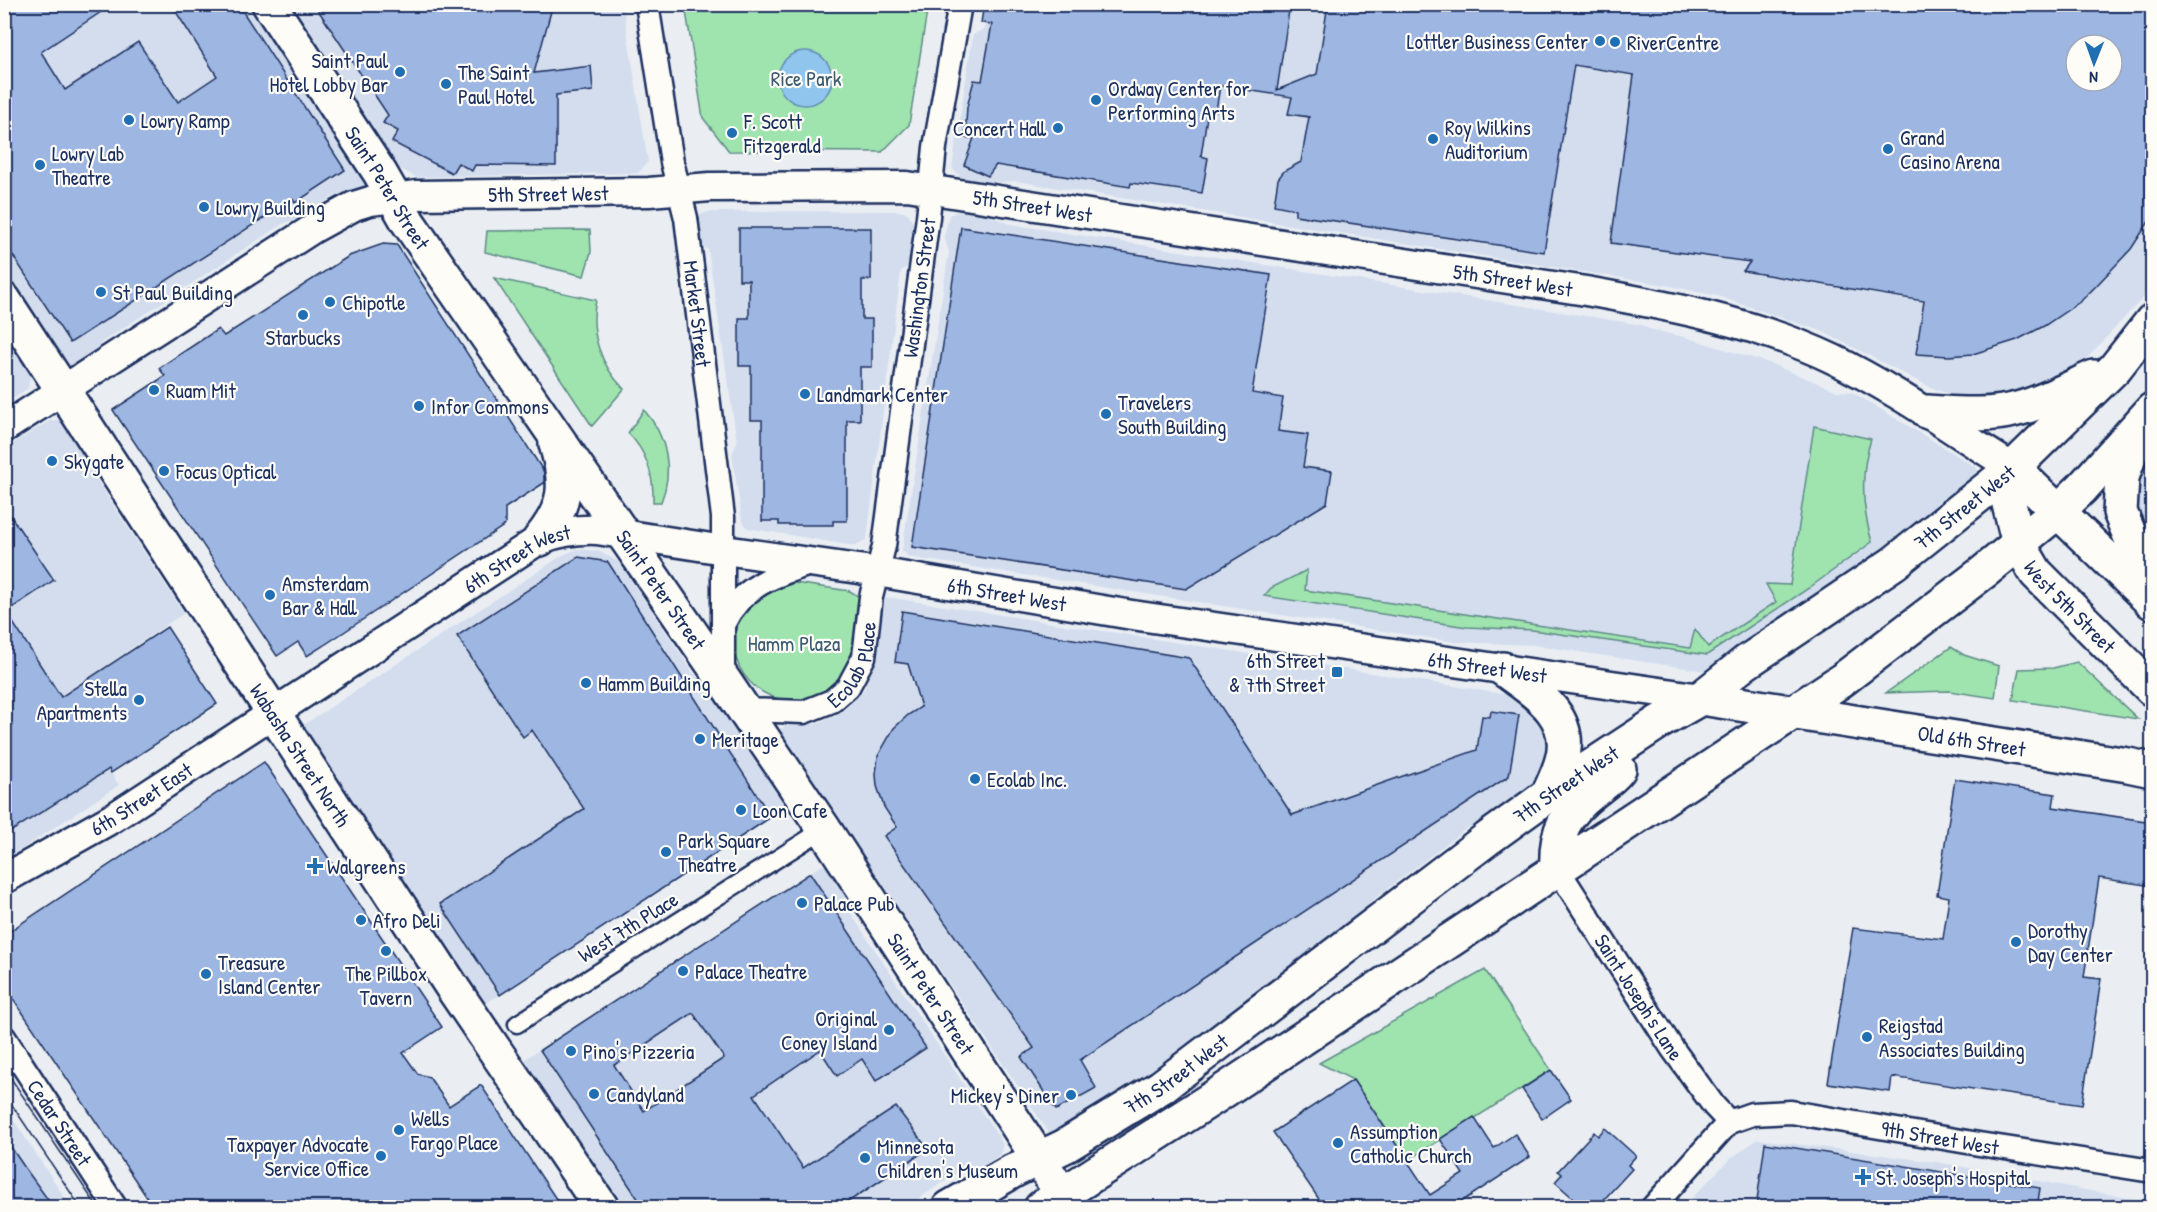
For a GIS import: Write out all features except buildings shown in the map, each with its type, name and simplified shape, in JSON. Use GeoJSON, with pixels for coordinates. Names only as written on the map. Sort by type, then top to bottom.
{"type":"FeatureCollection","features":[{"type":"Feature","properties":{"kind":"main road","name":"Saint Peter Street"},"geometry":{"type":"LineString","coordinates":[[269,4],[408,222],[625,535],[824,830],[1038,1160],[1058,1203]]}},
{"type":"Feature","properties":{"kind":"main road","name":"Wabasha Street North"},"geometry":{"type":"LineString","coordinates":[[4,300],[489,1043],[602,1208]]}},
{"type":"Feature","properties":{"kind":"main road","name":"7th Street West"},"geometry":{"type":"LineString","coordinates":[[949,1208],[1132,1106],[1188,1069],[1487,839],[1548,795],[1659,722],[1701,698],[1745,663],[1894,563],[2013,468],[2115,368],[2152,321]]}},
{"type":"Feature","properties":{"kind":"main road"},"geometry":{"type":"LineString","coordinates":[[1928,412],[1966,414],[2020,409],[2115,368]]}},
{"type":"Feature","properties":{"kind":"main road"},"geometry":{"type":"LineString","coordinates":[[2148,415],[2122,477],[2120,512],[2139,557],[2152,600]]}},
{"type":"Feature","properties":{"kind":"main road","name":"7th Street West"},"geometry":{"type":"LineString","coordinates":[[1058,1203],[1221,1092],[1842,680],[2019,544],[2057,512],[2082,488],[2148,415]]}},
{"type":"Feature","properties":{"kind":"main road"},"geometry":{"type":"LineString","coordinates":[[540,539],[555,521],[562,500],[563,469],[551,429]]}},
{"type":"Feature","properties":{"kind":"main road"},"geometry":{"type":"LineString","coordinates":[[2013,468],[2152,600]]}},
{"type":"Feature","properties":{"kind":"main road","name":"West 5th Street"},"geometry":{"type":"LineString","coordinates":[[2013,468],[2008,500],[2019,544],[2036,573],[2152,689]]}},
{"type":"Feature","properties":{"kind":"main road"},"geometry":{"type":"LineString","coordinates":[[1503,669],[1547,702],[1555,713],[1561,728],[1565,743],[1563,759],[1548,795]]}},
{"type":"Feature","properties":{"kind":"main road","name":"6th Street West"},"geometry":{"type":"LineString","coordinates":[[1701,698],[1791,713]]}},
{"type":"Feature","properties":{"kind":"main road","name":"Old 6th Street"},"geometry":{"type":"LineString","coordinates":[[1791,713],[2152,770]]}},
{"type":"Feature","properties":{"kind":"main road"},"geometry":{"type":"LineString","coordinates":[[1557,868],[1556,849],[1560,830],[1577,805],[1615,774],[1659,722]]}},
{"type":"Feature","properties":{"kind":"street","name":"Market Street"},"geometry":{"type":"LineString","coordinates":[[647,4],[670,152],[686,218],[723,517],[723,679]]}},
{"type":"Feature","properties":{"kind":"street","name":"Washington Street"},"geometry":{"type":"LineString","coordinates":[[878,572],[884,546],[935,147],[960,4]]}},
{"type":"Feature","properties":{"kind":"street","name":"5th Street West"},"geometry":{"type":"LineString","coordinates":[[4,428],[314,228],[354,206],[370,201],[417,195],[649,192],[710,187],[896,186],[930,189],[1547,285],[1687,310],[1731,321],[1830,358],[1874,380],[1928,412],[2013,468]]}},
{"type":"Feature","properties":{"kind":"street","name":"6th Street West"},"geometry":{"type":"LineString","coordinates":[[274,713],[540,539],[577,529],[817,562],[1132,615],[1701,698]]}},
{"type":"Feature","properties":{"kind":"street"},"geometry":{"type":"LineString","coordinates":[[724,624],[740,599],[763,580],[778,573],[817,562]]}},
{"type":"Feature","properties":{"kind":"street","name":"Ecolab Place"},"geometry":{"type":"LineString","coordinates":[[744,710],[804,712],[832,701],[848,687],[864,657],[872,597],[878,572]]}},
{"type":"Feature","properties":{"kind":"street","name":"6th Street East"},"geometry":{"type":"LineString","coordinates":[[4,879],[111,819],[274,713]]}},
{"type":"Feature","properties":{"kind":"street","name":"West 7th Place"},"geometry":{"type":"LineString","coordinates":[[517,1024],[824,830]]}},
{"type":"Feature","properties":{"kind":"street","name":"Saint Joseph's Lane"},"geometry":{"type":"LineString","coordinates":[[1557,868],[1672,1048],[1714,1106],[1729,1122]]}},
{"type":"Feature","properties":{"kind":"street","name":"Cedar Street"},"geometry":{"type":"LineString","coordinates":[[4,1037],[116,1208]]}},
{"type":"Feature","properties":{"kind":"street","name":"9th Street West"},"geometry":{"type":"LineString","coordinates":[[1729,1122],[1752,1114],[1791,1112],[2152,1171]]}},
{"type":"Feature","properties":{"kind":"street"},"geometry":{"type":"LineString","coordinates":[[1652,1208],[1729,1122]]}},
{"type":"Feature","properties":{"kind":"shaded area"},"geometry":{"type":"Polygon","coordinates":[[[4,5],[253,5],[370,178],[368,187],[334,196],[298,219],[284,223],[102,342],[95,353],[71,369],[60,367],[5,282],[4,5]]]}},
{"type":"Feature","properties":{"kind":"shaded area"},"geometry":{"type":"Polygon","coordinates":[[[288,5],[623,5],[648,162],[638,173],[416,177],[396,167],[288,5]]]}},
{"type":"Feature","properties":{"kind":"shaded area"},"geometry":{"type":"Polygon","coordinates":[[[988,5],[2152,5],[2152,288],[2078,368],[2039,394],[1964,401],[1926,385],[1821,331],[1717,296],[1665,285],[1015,181],[994,183],[961,178],[952,168],[973,35],[985,28],[988,5]]]}},
{"type":"Feature","properties":{"kind":"shaded area"},"geometry":{"type":"Polygon","coordinates":[[[976,210],[1010,224],[1642,325],[1649,329],[1688,338],[1769,363],[1837,391],[1852,392],[1976,467],[1980,475],[1887,555],[1712,672],[1533,645],[1455,642],[908,557],[902,550],[949,252],[944,237],[949,215],[955,212],[976,210]]]}},
{"type":"Feature","properties":{"kind":"shaded area","name":"Landmark Center"},"geometry":{"type":"Polygon","coordinates":[[[898,211],[908,213],[916,229],[908,266],[901,271],[867,539],[855,546],[747,528],[742,519],[732,454],[737,442],[708,250],[699,241],[697,226],[700,215],[708,212],[898,211]]]}},
{"type":"Feature","properties":{"kind":"shaded area"},"geometry":{"type":"Polygon","coordinates":[[[4,332],[31,372],[28,388],[5,404],[4,332]]]}},
{"type":"Feature","properties":{"kind":"shaded area"},"geometry":{"type":"Polygon","coordinates":[[[62,419],[91,459],[93,474],[184,613],[61,696],[119,785],[5,860],[5,448],[49,421],[62,419]]]}},
{"type":"Feature","properties":{"kind":"shaded area"},"geometry":{"type":"Polygon","coordinates":[[[2152,464],[2152,551],[2133,505],[2141,478],[2152,464]]]}},
{"type":"Feature","properties":{"kind":"shaded area"},"geometry":{"type":"Polygon","coordinates":[[[577,549],[599,551],[619,562],[696,677],[705,680],[790,806],[480,1006],[305,737],[305,724],[563,555],[577,549]]]}},
{"type":"Feature","properties":{"kind":"shaded area"},"geometry":{"type":"Polygon","coordinates":[[[887,597],[1517,696],[1534,707],[1552,736],[1539,786],[1481,828],[1468,827],[1369,903],[1366,918],[1178,1062],[1064,1133],[1049,1133],[780,730],[786,724],[815,724],[834,716],[845,709],[863,691],[874,666],[887,597]]]}},
{"type":"Feature","properties":{"kind":"shaded area"},"geometry":{"type":"Polygon","coordinates":[[[828,863],[845,889],[844,903],[1003,1144],[1000,1155],[980,1167],[968,1166],[906,1207],[614,1207],[519,1063],[828,863]]]}},
{"type":"Feature","properties":{"kind":"shaded area"},"geometry":{"type":"Polygon","coordinates":[[[5,1107],[71,1207],[5,1207],[5,1107]]]}},
{"type":"Feature","properties":{"kind":"shaded area","name":"St. Joseph's Hospital"},"geometry":{"type":"Polygon","coordinates":[[[1758,1139],[1943,1163],[2144,1201],[2143,1208],[1682,1208],[1730,1159],[1758,1139]]]}},
{"type":"Feature","properties":{"kind":"green space","name":"Rice Park"},"geometry":{"type":"Polygon","coordinates":[[[685,5],[928,5],[909,125],[882,152],[729,151],[703,118],[685,5]]]}},
{"type":"Feature","properties":{"kind":"green space"},"geometry":{"type":"Polygon","coordinates":[[[590,230],[591,252],[584,276],[485,252],[487,231],[590,230]]]}},
{"type":"Feature","properties":{"kind":"green space"},"geometry":{"type":"Polygon","coordinates":[[[494,278],[596,300],[594,325],[599,348],[609,370],[624,389],[592,426],[494,278]]]}},
{"type":"Feature","properties":{"kind":"green space"},"geometry":{"type":"Polygon","coordinates":[[[644,410],[658,431],[666,454],[667,478],[661,502],[653,502],[651,473],[648,464],[635,440],[628,433],[644,410]]]}},
{"type":"Feature","properties":{"kind":"green space"},"geometry":{"type":"Polygon","coordinates":[[[1814,426],[1871,439],[1865,465],[1864,503],[1872,542],[1809,588],[1707,655],[1532,630],[1467,627],[1264,596],[1271,588],[1307,570],[1305,590],[1690,648],[1695,629],[1708,647],[1776,602],[1766,584],[1790,585],[1814,426]]]}},
{"type":"Feature","properties":{"kind":"green space","name":"Hamm Plaza"},"geometry":{"type":"Polygon","coordinates":[[[787,582],[850,591],[861,598],[855,645],[846,671],[831,688],[814,698],[794,701],[775,698],[758,689],[744,675],[735,656],[734,633],[744,607],[758,596],[787,582]]]}},
{"type":"Feature","properties":{"kind":"green space"},"geometry":{"type":"Polygon","coordinates":[[[1951,647],[1964,655],[1999,666],[1995,698],[1949,691],[1886,693],[1951,647]]]}},
{"type":"Feature","properties":{"kind":"green space"},"geometry":{"type":"Polygon","coordinates":[[[2077,662],[2138,719],[2013,700],[2019,669],[2053,668],[2077,662]]]}},
{"type":"Feature","properties":{"kind":"green space"},"geometry":{"type":"Polygon","coordinates":[[[1485,970],[1551,1070],[1407,1161],[1353,1080],[1319,1063],[1485,970]]]}},
{"type":"Feature","properties":{"kind":"water"},"geometry":{"type":"Polygon","coordinates":[[[800,51],[810,51],[820,55],[828,63],[832,78],[828,93],[820,101],[810,105],[800,105],[790,101],[782,93],[778,83],[778,73],[782,63],[790,55],[800,51]]]}},
{"type":"Feature","properties":{"kind":"tram line"},"geometry":{"type":"LineString","coordinates":[[4,1068],[98,1208]]}},
{"type":"Feature","properties":{"kind":"tram line"},"geometry":{"type":"LineString","coordinates":[[4,1093],[81,1208]]}},
{"type":"Feature","properties":{"kind":"place","name":"Lottler Business Center"},"geometry":{"type":"Point","coordinates":[1600,41]}},
{"type":"Feature","properties":{"kind":"place","name":"RiverCentre"},"geometry":{"type":"Point","coordinates":[1615,42]}},
{"type":"Feature","properties":{"kind":"place","name":"Saint Paul Hotel Lobby Bar"},"geometry":{"type":"Point","coordinates":[400,72]}},
{"type":"Feature","properties":{"kind":"place","name":"The Saint Paul Hotel"},"geometry":{"type":"Point","coordinates":[446,84]}},
{"type":"Feature","properties":{"kind":"place","name":"Ordway Center for Performing Arts"},"geometry":{"type":"Point","coordinates":[1096,100]}},
{"type":"Feature","properties":{"kind":"place","name":"Lowry Ramp"},"geometry":{"type":"Point","coordinates":[129,120]}},
{"type":"Feature","properties":{"kind":"place","name":"Concert Hall"},"geometry":{"type":"Point","coordinates":[1058,128]}},
{"type":"Feature","properties":{"kind":"place","name":"F. Scott Fitzgerald"},"geometry":{"type":"Point","coordinates":[732,133]}},
{"type":"Feature","properties":{"kind":"place","name":"Roy Wilkins Auditorium"},"geometry":{"type":"Point","coordinates":[1433,139]}},
{"type":"Feature","properties":{"kind":"place","name":"Grand Casino Arena"},"geometry":{"type":"Point","coordinates":[1888,149]}},
{"type":"Feature","properties":{"kind":"place","name":"Lowry Lab Theatre"},"geometry":{"type":"Point","coordinates":[40,165]}},
{"type":"Feature","properties":{"kind":"place","name":"Lowry Building"},"geometry":{"type":"Point","coordinates":[204,207]}},
{"type":"Feature","properties":{"kind":"place","name":"St Paul Building"},"geometry":{"type":"Point","coordinates":[101,292]}},
{"type":"Feature","properties":{"kind":"place","name":"Chipotle"},"geometry":{"type":"Point","coordinates":[330,302]}},
{"type":"Feature","properties":{"kind":"place","name":"Starbucks"},"geometry":{"type":"Point","coordinates":[303,315]}},
{"type":"Feature","properties":{"kind":"place","name":"Ruam Mit"},"geometry":{"type":"Point","coordinates":[154,390]}},
{"type":"Feature","properties":{"kind":"place","name":"Landmark Center"},"geometry":{"type":"Point","coordinates":[805,394]}},
{"type":"Feature","properties":{"kind":"place","name":"Infor Commons"},"geometry":{"type":"Point","coordinates":[419,406]}},
{"type":"Feature","properties":{"kind":"place","name":"Travelers South Building"},"geometry":{"type":"Point","coordinates":[1106,414]}},
{"type":"Feature","properties":{"kind":"place","name":"Skygate"},"geometry":{"type":"Point","coordinates":[52,461]}},
{"type":"Feature","properties":{"kind":"place","name":"Focus Optical"},"geometry":{"type":"Point","coordinates":[164,471]}},
{"type":"Feature","properties":{"kind":"place","name":"Amsterdam Bar & Hall"},"geometry":{"type":"Point","coordinates":[270,595]}},
{"type":"Feature","properties":{"kind":"place","name":"6th Street & 7th Street"},"geometry":{"type":"Point","coordinates":[1337,672]}},
{"type":"Feature","properties":{"kind":"place","name":"Hamm Building"},"geometry":{"type":"Point","coordinates":[586,683]}},
{"type":"Feature","properties":{"kind":"place","name":"Stella Apartments"},"geometry":{"type":"Point","coordinates":[139,700]}},
{"type":"Feature","properties":{"kind":"place","name":"Meritage"},"geometry":{"type":"Point","coordinates":[700,739]}},
{"type":"Feature","properties":{"kind":"place","name":"Ecolab Inc."},"geometry":{"type":"Point","coordinates":[975,779]}},
{"type":"Feature","properties":{"kind":"place","name":"Loon Cafe"},"geometry":{"type":"Point","coordinates":[741,810]}},
{"type":"Feature","properties":{"kind":"place","name":"Park Square Theatre"},"geometry":{"type":"Point","coordinates":[666,852]}},
{"type":"Feature","properties":{"kind":"place","name":"Walgreens"},"geometry":{"type":"Point","coordinates":[315,866]}},
{"type":"Feature","properties":{"kind":"place","name":"Palace Pub"},"geometry":{"type":"Point","coordinates":[802,903]}},
{"type":"Feature","properties":{"kind":"place","name":"Afro Deli"},"geometry":{"type":"Point","coordinates":[361,920]}},
{"type":"Feature","properties":{"kind":"place","name":"Dorothy Day Center"},"geometry":{"type":"Point","coordinates":[2016,942]}},
{"type":"Feature","properties":{"kind":"place","name":"The Pillbox Tavern"},"geometry":{"type":"Point","coordinates":[386,951]}},
{"type":"Feature","properties":{"kind":"place","name":"Palace Theatre"},"geometry":{"type":"Point","coordinates":[683,971]}},
{"type":"Feature","properties":{"kind":"place","name":"Treasure Island Center"},"geometry":{"type":"Point","coordinates":[206,974]}},
{"type":"Feature","properties":{"kind":"place","name":"Original Coney Island"},"geometry":{"type":"Point","coordinates":[889,1030]}},
{"type":"Feature","properties":{"kind":"place","name":"Reigstad Associates Building"},"geometry":{"type":"Point","coordinates":[1867,1037]}},
{"type":"Feature","properties":{"kind":"place","name":"Pino's Pizzeria"},"geometry":{"type":"Point","coordinates":[571,1051]}},
{"type":"Feature","properties":{"kind":"place","name":"Candyland"},"geometry":{"type":"Point","coordinates":[594,1094]}},
{"type":"Feature","properties":{"kind":"place","name":"Mickey's Diner"},"geometry":{"type":"Point","coordinates":[1071,1095]}},
{"type":"Feature","properties":{"kind":"place","name":"Wells Fargo Place"},"geometry":{"type":"Point","coordinates":[399,1130]}},
{"type":"Feature","properties":{"kind":"place","name":"Assumption Catholic Church"},"geometry":{"type":"Point","coordinates":[1338,1143]}},
{"type":"Feature","properties":{"kind":"place","name":"Taxpayer Advocate Service Office"},"geometry":{"type":"Point","coordinates":[381,1156]}},
{"type":"Feature","properties":{"kind":"place","name":"Minnesota Children's Museum"},"geometry":{"type":"Point","coordinates":[865,1158]}},
{"type":"Feature","properties":{"kind":"place","name":"St. Joseph's Hospital"},"geometry":{"type":"Point","coordinates":[1863,1177]}}]}
